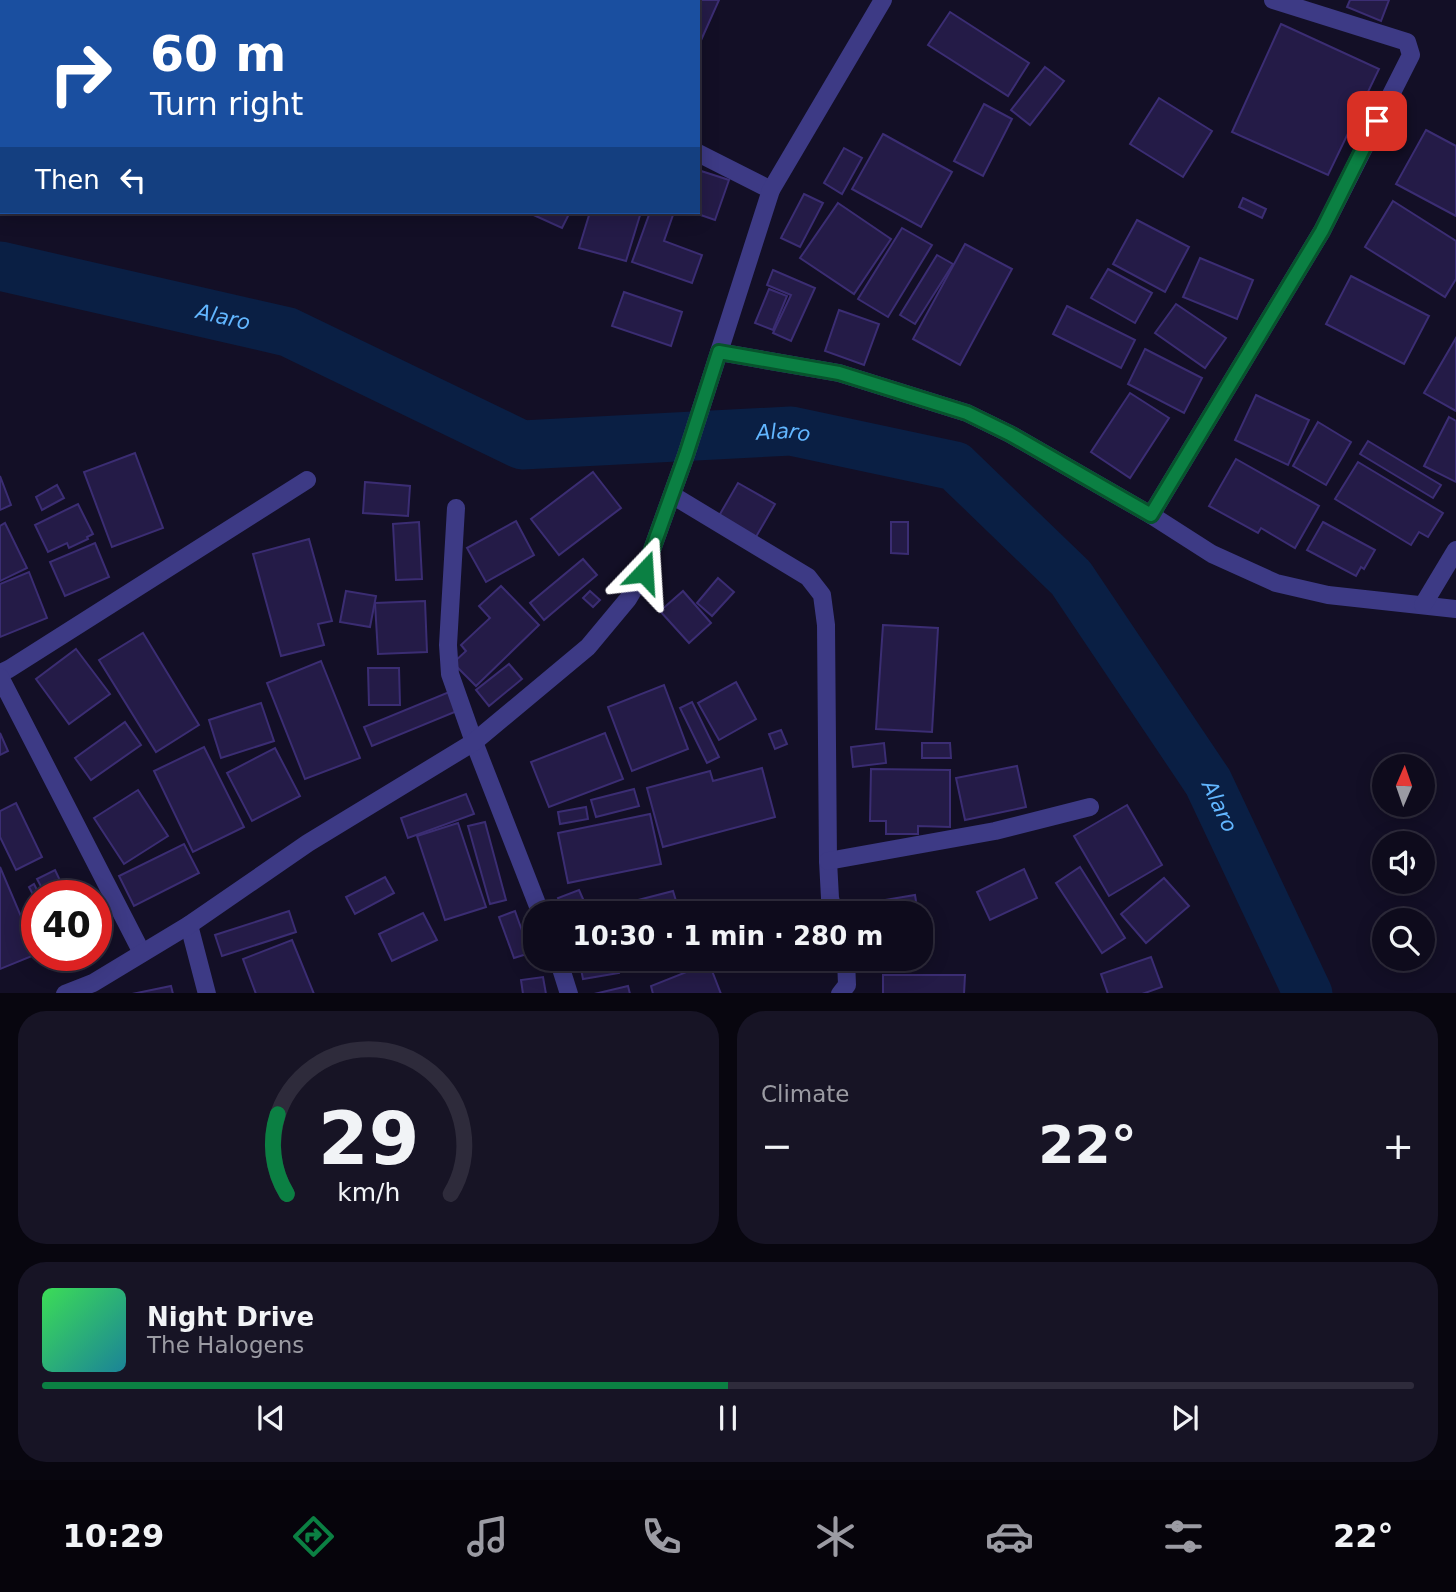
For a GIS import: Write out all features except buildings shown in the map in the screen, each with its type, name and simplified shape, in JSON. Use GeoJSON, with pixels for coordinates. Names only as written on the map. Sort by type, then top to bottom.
{"type":"FeatureCollection","features":[{"type":"Feature","properties":{"kind":"street"},"geometry":{"type":"LineString","coordinates":[[65,993],[93,982],[189,925],[307,843],[474,742],[588,647],[628,599],[644,572],[686,455],[771,190],[883,0]]}},
{"type":"Feature","properties":{"kind":"street"},"geometry":{"type":"LineString","coordinates":[[1151,515],[1322,231],[1410,55],[1407,42],[1273,0]]}},
{"type":"Feature","properties":{"kind":"street"},"geometry":{"type":"LineString","coordinates":[[700,154],[771,190]]}},
{"type":"Feature","properties":{"kind":"street"},"geometry":{"type":"LineString","coordinates":[[719,352],[839,373],[967,413],[1010,434],[1151,515],[1212,554],[1276,583],[1328,595],[1456,609]]}},
{"type":"Feature","properties":{"kind":"street"},"geometry":{"type":"LineString","coordinates":[[142,953],[0,675],[307,480]]}},
{"type":"Feature","properties":{"kind":"street"},"geometry":{"type":"LineString","coordinates":[[672,495],[808,578],[822,595],[826,625],[831,901]]}},
{"type":"Feature","properties":{"kind":"street"},"geometry":{"type":"LineString","coordinates":[[456,509],[448,645],[450,674],[536,901]]}},
{"type":"Feature","properties":{"kind":"street"},"geometry":{"type":"LineString","coordinates":[[1423,605],[1456,550]]}},
{"type":"Feature","properties":{"kind":"street"},"geometry":{"type":"LineString","coordinates":[[828,861],[995,831],[1090,807]]}},
{"type":"Feature","properties":{"kind":"street"},"geometry":{"type":"LineString","coordinates":[[189,925],[206,993]]}},
{"type":"Feature","properties":{"kind":"street"},"geometry":{"type":"LineString","coordinates":[[562,971],[569,993]]}},
{"type":"Feature","properties":{"kind":"street"},"geometry":{"type":"LineString","coordinates":[[840,993],[847,985],[846,971]]}},
{"type":"Feature","properties":{"kind":"waterway","name":"Alaro"},"geometry":{"type":"LineString","coordinates":[[0,266],[288,332],[522,445],[791,431],[955,466],[1071,578],[1208,782],[1308,993]]}},
{"type":"Feature","properties":{"kind":"route"},"geometry":{"type":"LineString","coordinates":[[644,572],[719,352],[839,373],[967,413],[1010,434],[1151,515],[1322,231],[1377,121]]}}]}
